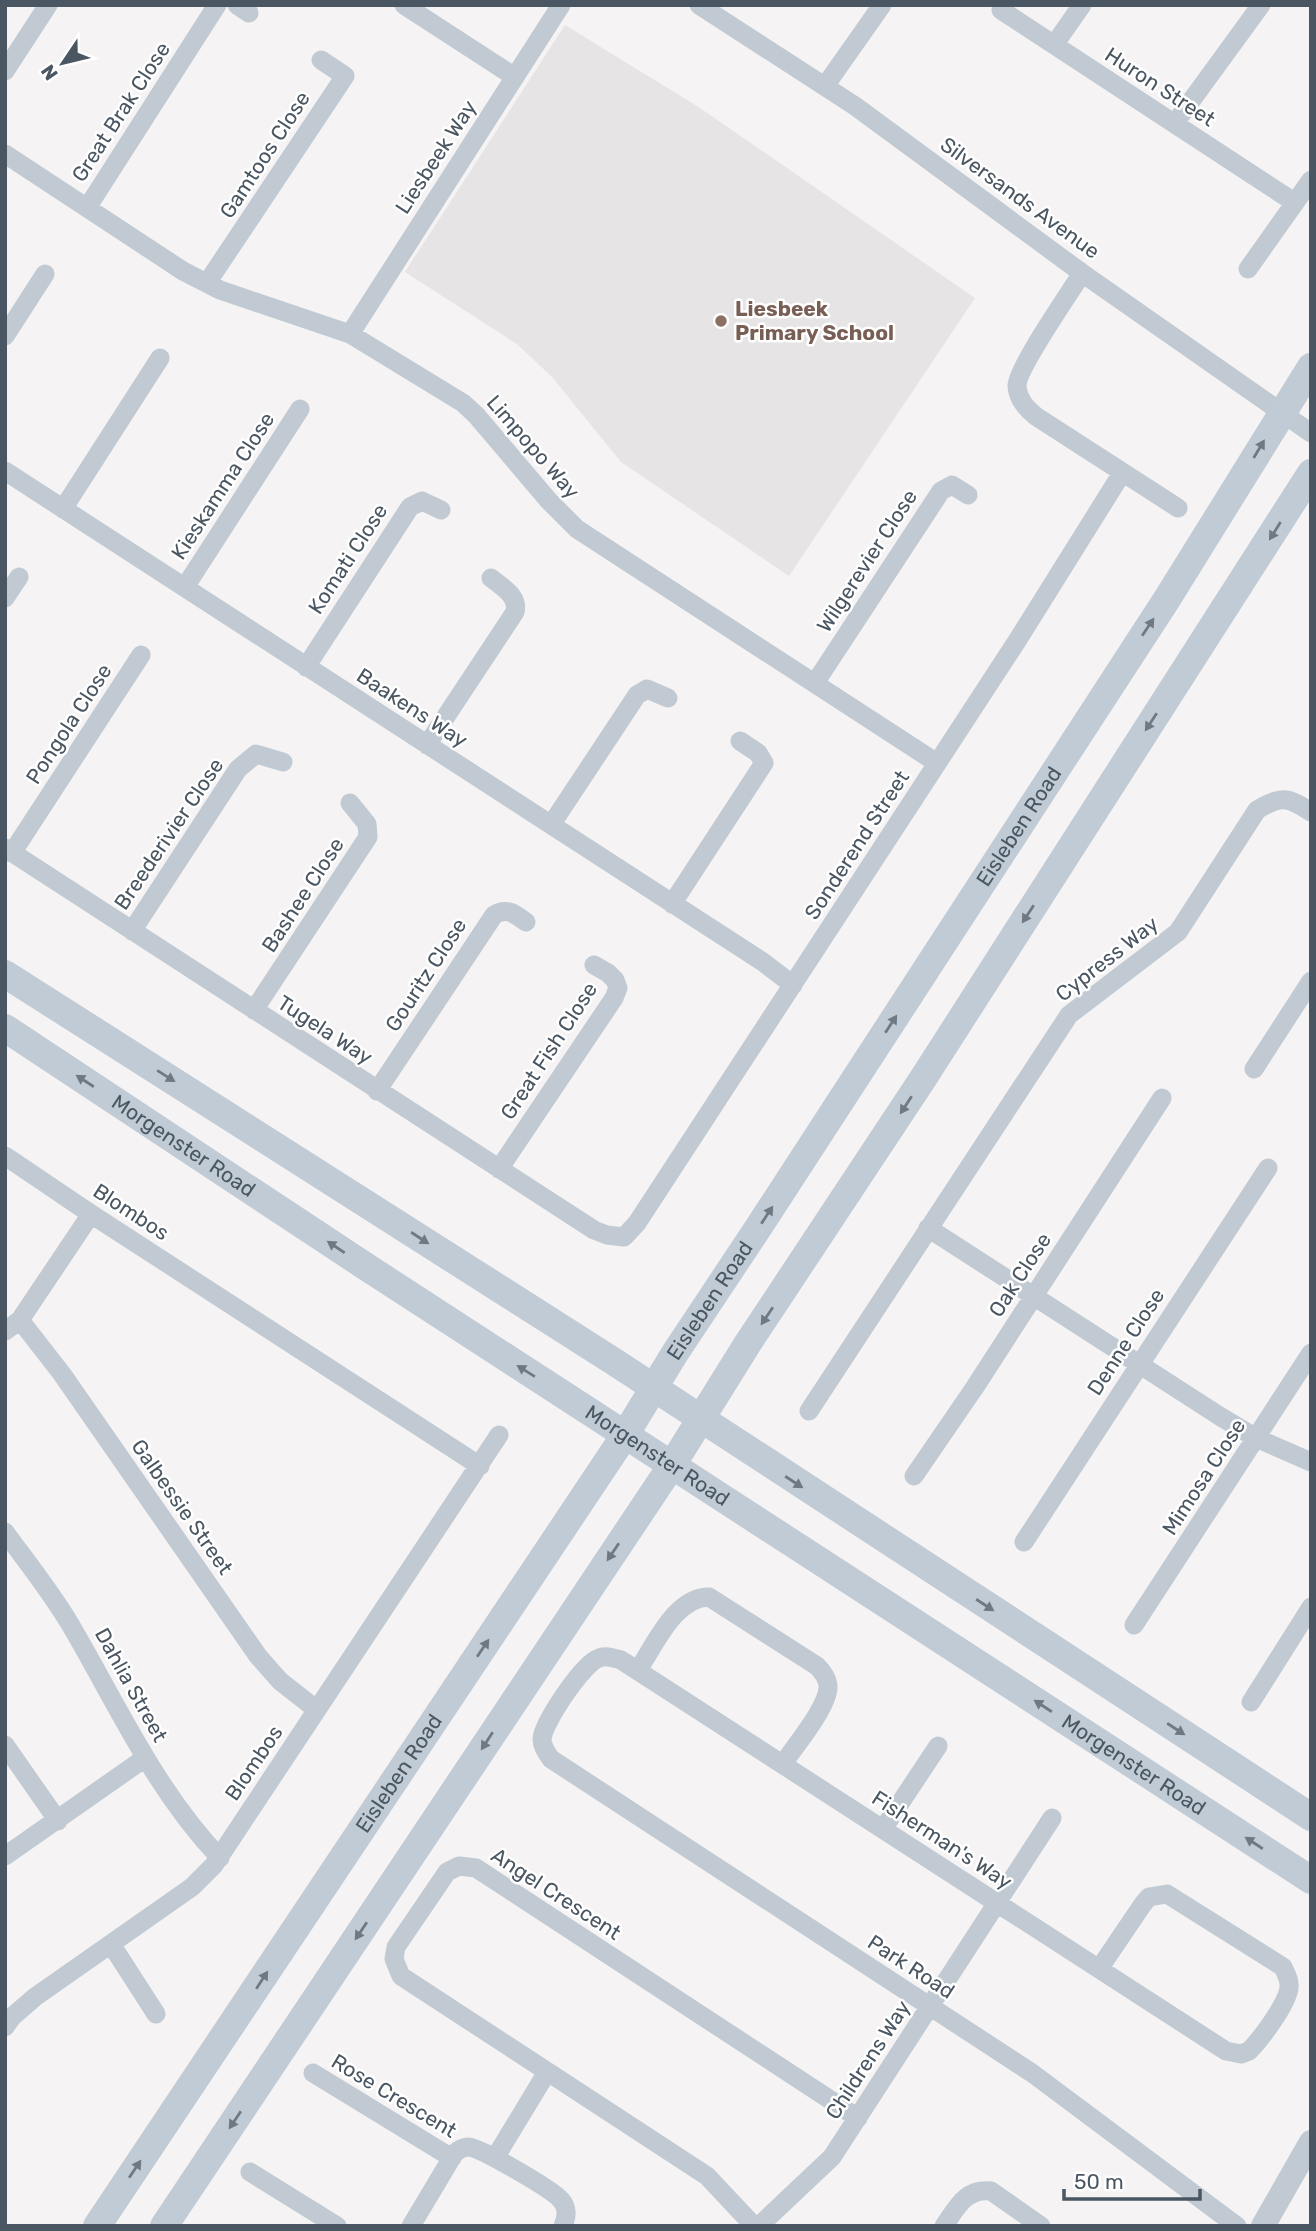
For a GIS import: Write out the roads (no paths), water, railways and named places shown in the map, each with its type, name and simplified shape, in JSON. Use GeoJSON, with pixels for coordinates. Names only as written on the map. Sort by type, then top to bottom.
{"type":"FeatureCollection","features":[{"type":"Feature","properties":{"kind":"main road","name":"Eisleben Road"},"geometry":{"type":"LineString","coordinates":[[97,2226],[625,1435],[675,1353],[1167,598],[1311,367]]}},
{"type":"Feature","properties":{"kind":"main road"},"geometry":{"type":"LineString","coordinates":[[164,2226],[672,1465],[1311,473]]}},
{"type":"Feature","properties":{"kind":"main road"},"geometry":{"type":"LineString","coordinates":[[5,974],[701,1419],[1311,1817]]}},
{"type":"Feature","properties":{"kind":"main road","name":"Morgenster Road"},"geometry":{"type":"LineString","coordinates":[[5,1028],[373,1271],[1311,1881]]}},
{"type":"Feature","properties":{"kind":"street"},"geometry":{"type":"LineString","coordinates":[[5,71],[48,5]]}},
{"type":"Feature","properties":{"kind":"street","name":"Great Brak Close"},"geometry":{"type":"LineString","coordinates":[[87,208],[217,5]]}},
{"type":"Feature","properties":{"kind":"street"},"geometry":{"type":"LineString","coordinates":[[404,5],[516,77]]}},
{"type":"Feature","properties":{"kind":"street","name":"Liesbeek Way"},"geometry":{"type":"LineString","coordinates":[[350,334],[561,5]]}},
{"type":"Feature","properties":{"kind":"street","name":"Silversands Avenue"},"geometry":{"type":"LineString","coordinates":[[699,5],[825,86],[1082,273],[1311,433]]}},
{"type":"Feature","properties":{"kind":"street"},"geometry":{"type":"LineString","coordinates":[[825,86],[882,5]]}},
{"type":"Feature","properties":{"kind":"street"},"geometry":{"type":"LineString","coordinates":[[1054,45],[1082,5]]}},
{"type":"Feature","properties":{"kind":"street"},"geometry":{"type":"LineString","coordinates":[[1175,123],[1261,5]]}},
{"type":"Feature","properties":{"kind":"street","name":"Huron Street"},"geometry":{"type":"LineString","coordinates":[[1001,10],[1294,202]]}},
{"type":"Feature","properties":{"kind":"street","name":"Gamtoos Close"},"geometry":{"type":"LineString","coordinates":[[207,283],[345,76],[321,60]]}},
{"type":"Feature","properties":{"kind":"street","name":"Limpopo Way"},"geometry":{"type":"LineString","coordinates":[[5,154],[183,271],[207,283],[350,334],[469,407],[549,501],[577,528],[937,763]]}},
{"type":"Feature","properties":{"kind":"street"},"geometry":{"type":"LineString","coordinates":[[1248,269],[1311,180]]}},
{"type":"Feature","properties":{"kind":"street"},"geometry":{"type":"LineString","coordinates":[[1082,273],[1022,368],[1017,387],[1022,402],[1031,412],[1178,508]]}},
{"type":"Feature","properties":{"kind":"street"},"geometry":{"type":"LineString","coordinates":[[5,336],[45,274]]}},
{"type":"Feature","properties":{"kind":"street"},"geometry":{"type":"LineString","coordinates":[[63,509],[160,358]]}},
{"type":"Feature","properties":{"kind":"street","name":"Kieskamma Close"},"geometry":{"type":"LineString","coordinates":[[185,587],[300,409]]}},
{"type":"Feature","properties":{"kind":"street","name":"Baakens Way"},"geometry":{"type":"LineString","coordinates":[[5,471],[793,985]]}},
{"type":"Feature","properties":{"kind":"street","name":"Sonderend Street"},"geometry":{"type":"LineString","coordinates":[[624,1237],[637,1223],[793,985],[1122,473]]}},
{"type":"Feature","properties":{"kind":"street","name":"Wilgerevier Close"},"geometry":{"type":"LineString","coordinates":[[814,683],[941,491],[952,485],[968,495]]}},
{"type":"Feature","properties":{"kind":"street","name":"Komati Close"},"geometry":{"type":"LineString","coordinates":[[306,667],[410,507],[422,501],[441,510]]}},
{"type":"Feature","properties":{"kind":"street"},"geometry":{"type":"LineString","coordinates":[[5,598],[19,577]]}},
{"type":"Feature","properties":{"kind":"street"},"geometry":{"type":"LineString","coordinates":[[427,745],[514,612],[516,606],[513,596],[491,578]]}},
{"type":"Feature","properties":{"kind":"street","name":"Pongola Close"},"geometry":{"type":"LineString","coordinates":[[9,850],[141,655]]}},
{"type":"Feature","properties":{"kind":"street"},"geometry":{"type":"LineString","coordinates":[[551,825],[637,695],[647,689],[668,698]]}},
{"type":"Feature","properties":{"kind":"street"},"geometry":{"type":"LineString","coordinates":[[672,904],[764,763],[758,753],[740,741]]}},
{"type":"Feature","properties":{"kind":"street","name":"Breederivier Close"},"geometry":{"type":"LineString","coordinates":[[132,931],[238,769],[256,754],[283,762]]}},
{"type":"Feature","properties":{"kind":"street","name":"Cypress Way"},"geometry":{"type":"LineString","coordinates":[[809,1411],[1069,1014],[1178,932],[1257,810],[1275,799],[1293,800],[1311,812]]}},
{"type":"Feature","properties":{"kind":"street","name":"Bashee Close"},"geometry":{"type":"LineString","coordinates":[[254,1010],[368,837],[367,824],[351,803]]}},
{"type":"Feature","properties":{"kind":"street","name":"Tugela Way"},"geometry":{"type":"LineString","coordinates":[[9,850],[594,1230],[607,1236],[624,1237]]}},
{"type":"Feature","properties":{"kind":"street","name":"Gouritz Close"},"geometry":{"type":"LineString","coordinates":[[377,1091],[494,915],[508,911],[526,922]]}},
{"type":"Feature","properties":{"kind":"street","name":"Great Fish Close"},"geometry":{"type":"LineString","coordinates":[[499,1169],[614,998],[618,988],[615,980],[594,965]]}},
{"type":"Feature","properties":{"kind":"street"},"geometry":{"type":"LineString","coordinates":[[1254,1069],[1311,981]]}},
{"type":"Feature","properties":{"kind":"street","name":"Oak Close"},"geometry":{"type":"LineString","coordinates":[[914,1476],[1163,1098]]}},
{"type":"Feature","properties":{"kind":"street","name":"Blombos"},"geometry":{"type":"LineString","coordinates":[[5,1156],[480,1466]]}},
{"type":"Feature","properties":{"kind":"street","name":"Denne Close"},"geometry":{"type":"LineString","coordinates":[[1024,1542],[1268,1168]]}},
{"type":"Feature","properties":{"kind":"street"},"geometry":{"type":"LineString","coordinates":[[13,1326],[91,1214]]}},
{"type":"Feature","properties":{"kind":"street"},"geometry":{"type":"LineString","coordinates":[[928,1228],[1256,1438],[1311,1462]]}},
{"type":"Feature","properties":{"kind":"street","name":"Galbessie Street"},"geometry":{"type":"LineString","coordinates":[[13,1326],[62,1374],[258,1656],[280,1681],[317,1710]]}},
{"type":"Feature","properties":{"kind":"street","name":"Mimosa Close"},"geometry":{"type":"LineString","coordinates":[[1134,1625],[1311,1353]]}},
{"type":"Feature","properties":{"kind":"street","name":"Blombos"},"geometry":{"type":"LineString","coordinates":[[5,2027],[12,2017],[35,1997],[192,1887],[220,1858],[499,1435]]}},
{"type":"Feature","properties":{"kind":"street","name":"Dahlia Street"},"geometry":{"type":"LineString","coordinates":[[5,1532],[69,1622],[145,1758],[204,1841],[220,1858]]}},
{"type":"Feature","properties":{"kind":"street"},"geometry":{"type":"LineString","coordinates":[[638,1670],[677,1612],[690,1600],[703,1597],[709,1597],[807,1659],[823,1672],[828,1686],[827,1693],[825,1701],[783,1764]]}},
{"type":"Feature","properties":{"kind":"street"},"geometry":{"type":"LineString","coordinates":[[1251,1702],[1311,1607]]}},
{"type":"Feature","properties":{"kind":"street","name":"Fisherman's Way"},"geometry":{"type":"LineString","coordinates":[[551,1759],[542,1745],[544,1727],[585,1668],[601,1657],[621,1660],[638,1670],[997,1903],[1099,1969],[1226,2051],[1241,2054],[1256,2044],[1285,2001],[1289,1990],[1289,1979],[1283,1967],[1167,1894],[1149,1897],[1099,1969]]}},
{"type":"Feature","properties":{"kind":"street"},"geometry":{"type":"LineString","coordinates":[[5,1745],[58,1821]]}},
{"type":"Feature","properties":{"kind":"street"},"geometry":{"type":"LineString","coordinates":[[883,1829],[939,1746]]}},
{"type":"Feature","properties":{"kind":"street"},"geometry":{"type":"LineString","coordinates":[[5,1856],[145,1758]]}},
{"type":"Feature","properties":{"kind":"street","name":"Park Road"},"geometry":{"type":"LineString","coordinates":[[551,1759],[1032,2073],[1237,2226]]}},
{"type":"Feature","properties":{"kind":"street","name":"Childrens Way"},"geometry":{"type":"LineString","coordinates":[[759,2226],[824,2166],[858,2118],[1052,1818]]}},
{"type":"Feature","properties":{"kind":"street","name":"Angel Crescent"},"geometry":{"type":"LineString","coordinates":[[754,2226],[707,2176],[405,1980],[397,1971],[394,1959],[396,1947],[442,1877],[452,1868],[465,1865],[476,1868],[858,2118]]}},
{"type":"Feature","properties":{"kind":"street"},"geometry":{"type":"LineString","coordinates":[[111,1944],[156,2014]]}},
{"type":"Feature","properties":{"kind":"street"},"geometry":{"type":"LineString","coordinates":[[495,2158],[547,2072]]}},
{"type":"Feature","properties":{"kind":"street","name":"Rose Crescent"},"geometry":{"type":"LineString","coordinates":[[313,2073],[452,2158]]}},
{"type":"Feature","properties":{"kind":"street"},"geometry":{"type":"LineString","coordinates":[[1263,2226],[1311,2142]]}},
{"type":"Feature","properties":{"kind":"street"},"geometry":{"type":"LineString","coordinates":[[411,2226],[457,2151],[470,2147],[495,2158],[562,2201],[567,2215],[563,2226]]}},
{"type":"Feature","properties":{"kind":"street"},"geometry":{"type":"LineString","coordinates":[[250,2172],[337,2226]]}},
{"type":"Feature","properties":{"kind":"street"},"geometry":{"type":"LineString","coordinates":[[944,2226],[960,2202],[973,2192],[991,2191],[1041,2226]]}},
{"type":"Feature","properties":{"kind":"place","name":"Liesbeek Primary School"},"geometry":{"type":"Point","coordinates":[721,321]}}]}
